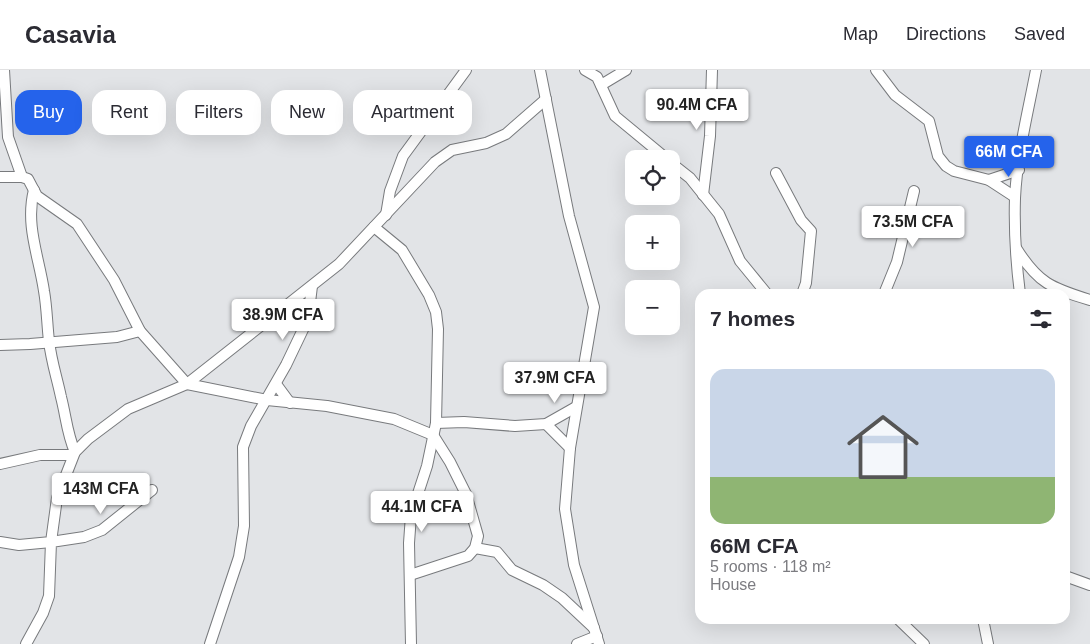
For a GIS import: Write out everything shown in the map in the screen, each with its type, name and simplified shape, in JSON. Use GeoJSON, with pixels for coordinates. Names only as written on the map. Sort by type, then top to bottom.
{"type":"FeatureCollection","features":[{"type":"Feature","properties":{"kind":"street"},"geometry":{"type":"LineString","coordinates":[[4,70],[8,136],[22,177]]}},
{"type":"Feature","properties":{"kind":"street"},"geometry":{"type":"LineString","coordinates":[[386,215],[390,191],[403,156],[466,70]]}},
{"type":"Feature","properties":{"kind":"street"},"geometry":{"type":"LineString","coordinates":[[540,70],[570,216],[594,307],[570,448],[565,509],[574,565],[597,636]]}},
{"type":"Feature","properties":{"kind":"street"},"geometry":{"type":"LineString","coordinates":[[585,70],[598,77],[615,116],[656,150]]}},
{"type":"Feature","properties":{"kind":"street"},"geometry":{"type":"LineString","coordinates":[[600,85],[626,70]]}},
{"type":"Feature","properties":{"kind":"street"},"geometry":{"type":"LineString","coordinates":[[703,195],[710,136],[712,70]]}},
{"type":"Feature","properties":{"kind":"street"},"geometry":{"type":"LineString","coordinates":[[876,70],[895,95],[929,122],[938,156],[946,166],[954,171],[989,180],[1015,198]]}},
{"type":"Feature","properties":{"kind":"street"},"geometry":{"type":"LineString","coordinates":[[1020,289],[1015,198],[1036,70]]}},
{"type":"Feature","properties":{"kind":"street"},"geometry":{"type":"LineString","coordinates":[[26,644],[43,612],[49,596],[51,542],[57,498],[74,453],[88,439],[128,409],[187,384],[312,286],[339,264],[435,162],[452,150],[486,143],[506,134],[546,99]]}},
{"type":"Feature","properties":{"kind":"street"},"geometry":{"type":"LineString","coordinates":[[680,170],[690,178],[719,214],[740,261],[763,289]]}},
{"type":"Feature","properties":{"kind":"street"},"geometry":{"type":"LineString","coordinates":[[989,180],[1019,170]]}},
{"type":"Feature","properties":{"kind":"street"},"geometry":{"type":"LineString","coordinates":[[776,172],[801,220],[811,232],[804,289]]}},
{"type":"Feature","properties":{"kind":"street"},"geometry":{"type":"LineString","coordinates":[[0,177],[22,177],[28,179],[37,196],[77,224],[114,280],[140,331],[187,384],[267,400],[327,406],[394,420],[433,435],[450,462],[466,494],[478,536],[475,548],[468,556],[410,575]]}},
{"type":"Feature","properties":{"kind":"street"},"geometry":{"type":"LineString","coordinates":[[34,190],[30,217],[45,293],[49,342],[68,436],[74,453]]}},
{"type":"Feature","properties":{"kind":"street"},"geometry":{"type":"LineString","coordinates":[[886,289],[897,262],[914,192]]}},
{"type":"Feature","properties":{"kind":"street"},"geometry":{"type":"LineString","coordinates":[[374,227],[402,250],[429,295],[436,312],[438,329],[436,423],[427,466],[411,516],[409,543],[411,644]]}},
{"type":"Feature","properties":{"kind":"street"},"geometry":{"type":"LineString","coordinates":[[1016,247],[1026,264],[1043,281],[1055,289]]}},
{"type":"Feature","properties":{"kind":"street"},"geometry":{"type":"LineString","coordinates":[[210,644],[239,557],[244,526],[243,448],[252,426],[276,384],[308,319],[312,286]]}},
{"type":"Feature","properties":{"kind":"street"},"geometry":{"type":"LineString","coordinates":[[1070,294],[1090,300]]}},
{"type":"Feature","properties":{"kind":"street"},"geometry":{"type":"LineString","coordinates":[[0,344],[117,337],[140,331]]}},
{"type":"Feature","properties":{"kind":"street"},"geometry":{"type":"LineString","coordinates":[[276,384],[290,402]]}},
{"type":"Feature","properties":{"kind":"street"},"geometry":{"type":"LineString","coordinates":[[436,423],[464,422],[515,426],[546,424],[576,407]]}},
{"type":"Feature","properties":{"kind":"street"},"geometry":{"type":"LineString","coordinates":[[546,424],[570,448]]}},
{"type":"Feature","properties":{"kind":"street"},"geometry":{"type":"LineString","coordinates":[[0,464],[40,455],[74,453]]}},
{"type":"Feature","properties":{"kind":"street"},"geometry":{"type":"LineString","coordinates":[[0,542],[19,545],[84,537],[102,530],[152,490]]}},
{"type":"Feature","properties":{"kind":"street"},"geometry":{"type":"LineString","coordinates":[[475,548],[497,552],[512,570],[543,585],[562,598],[597,636]]}},
{"type":"Feature","properties":{"kind":"street"},"geometry":{"type":"LineString","coordinates":[[1070,578],[1090,585]]}},
{"type":"Feature","properties":{"kind":"street"},"geometry":{"type":"LineString","coordinates":[[903,624],[924,644]]}},
{"type":"Feature","properties":{"kind":"street"},"geometry":{"type":"LineString","coordinates":[[984,624],[988,644]]}},
{"type":"Feature","properties":{"kind":"street"},"geometry":{"type":"LineString","coordinates":[[577,644],[597,636]]}}]}
